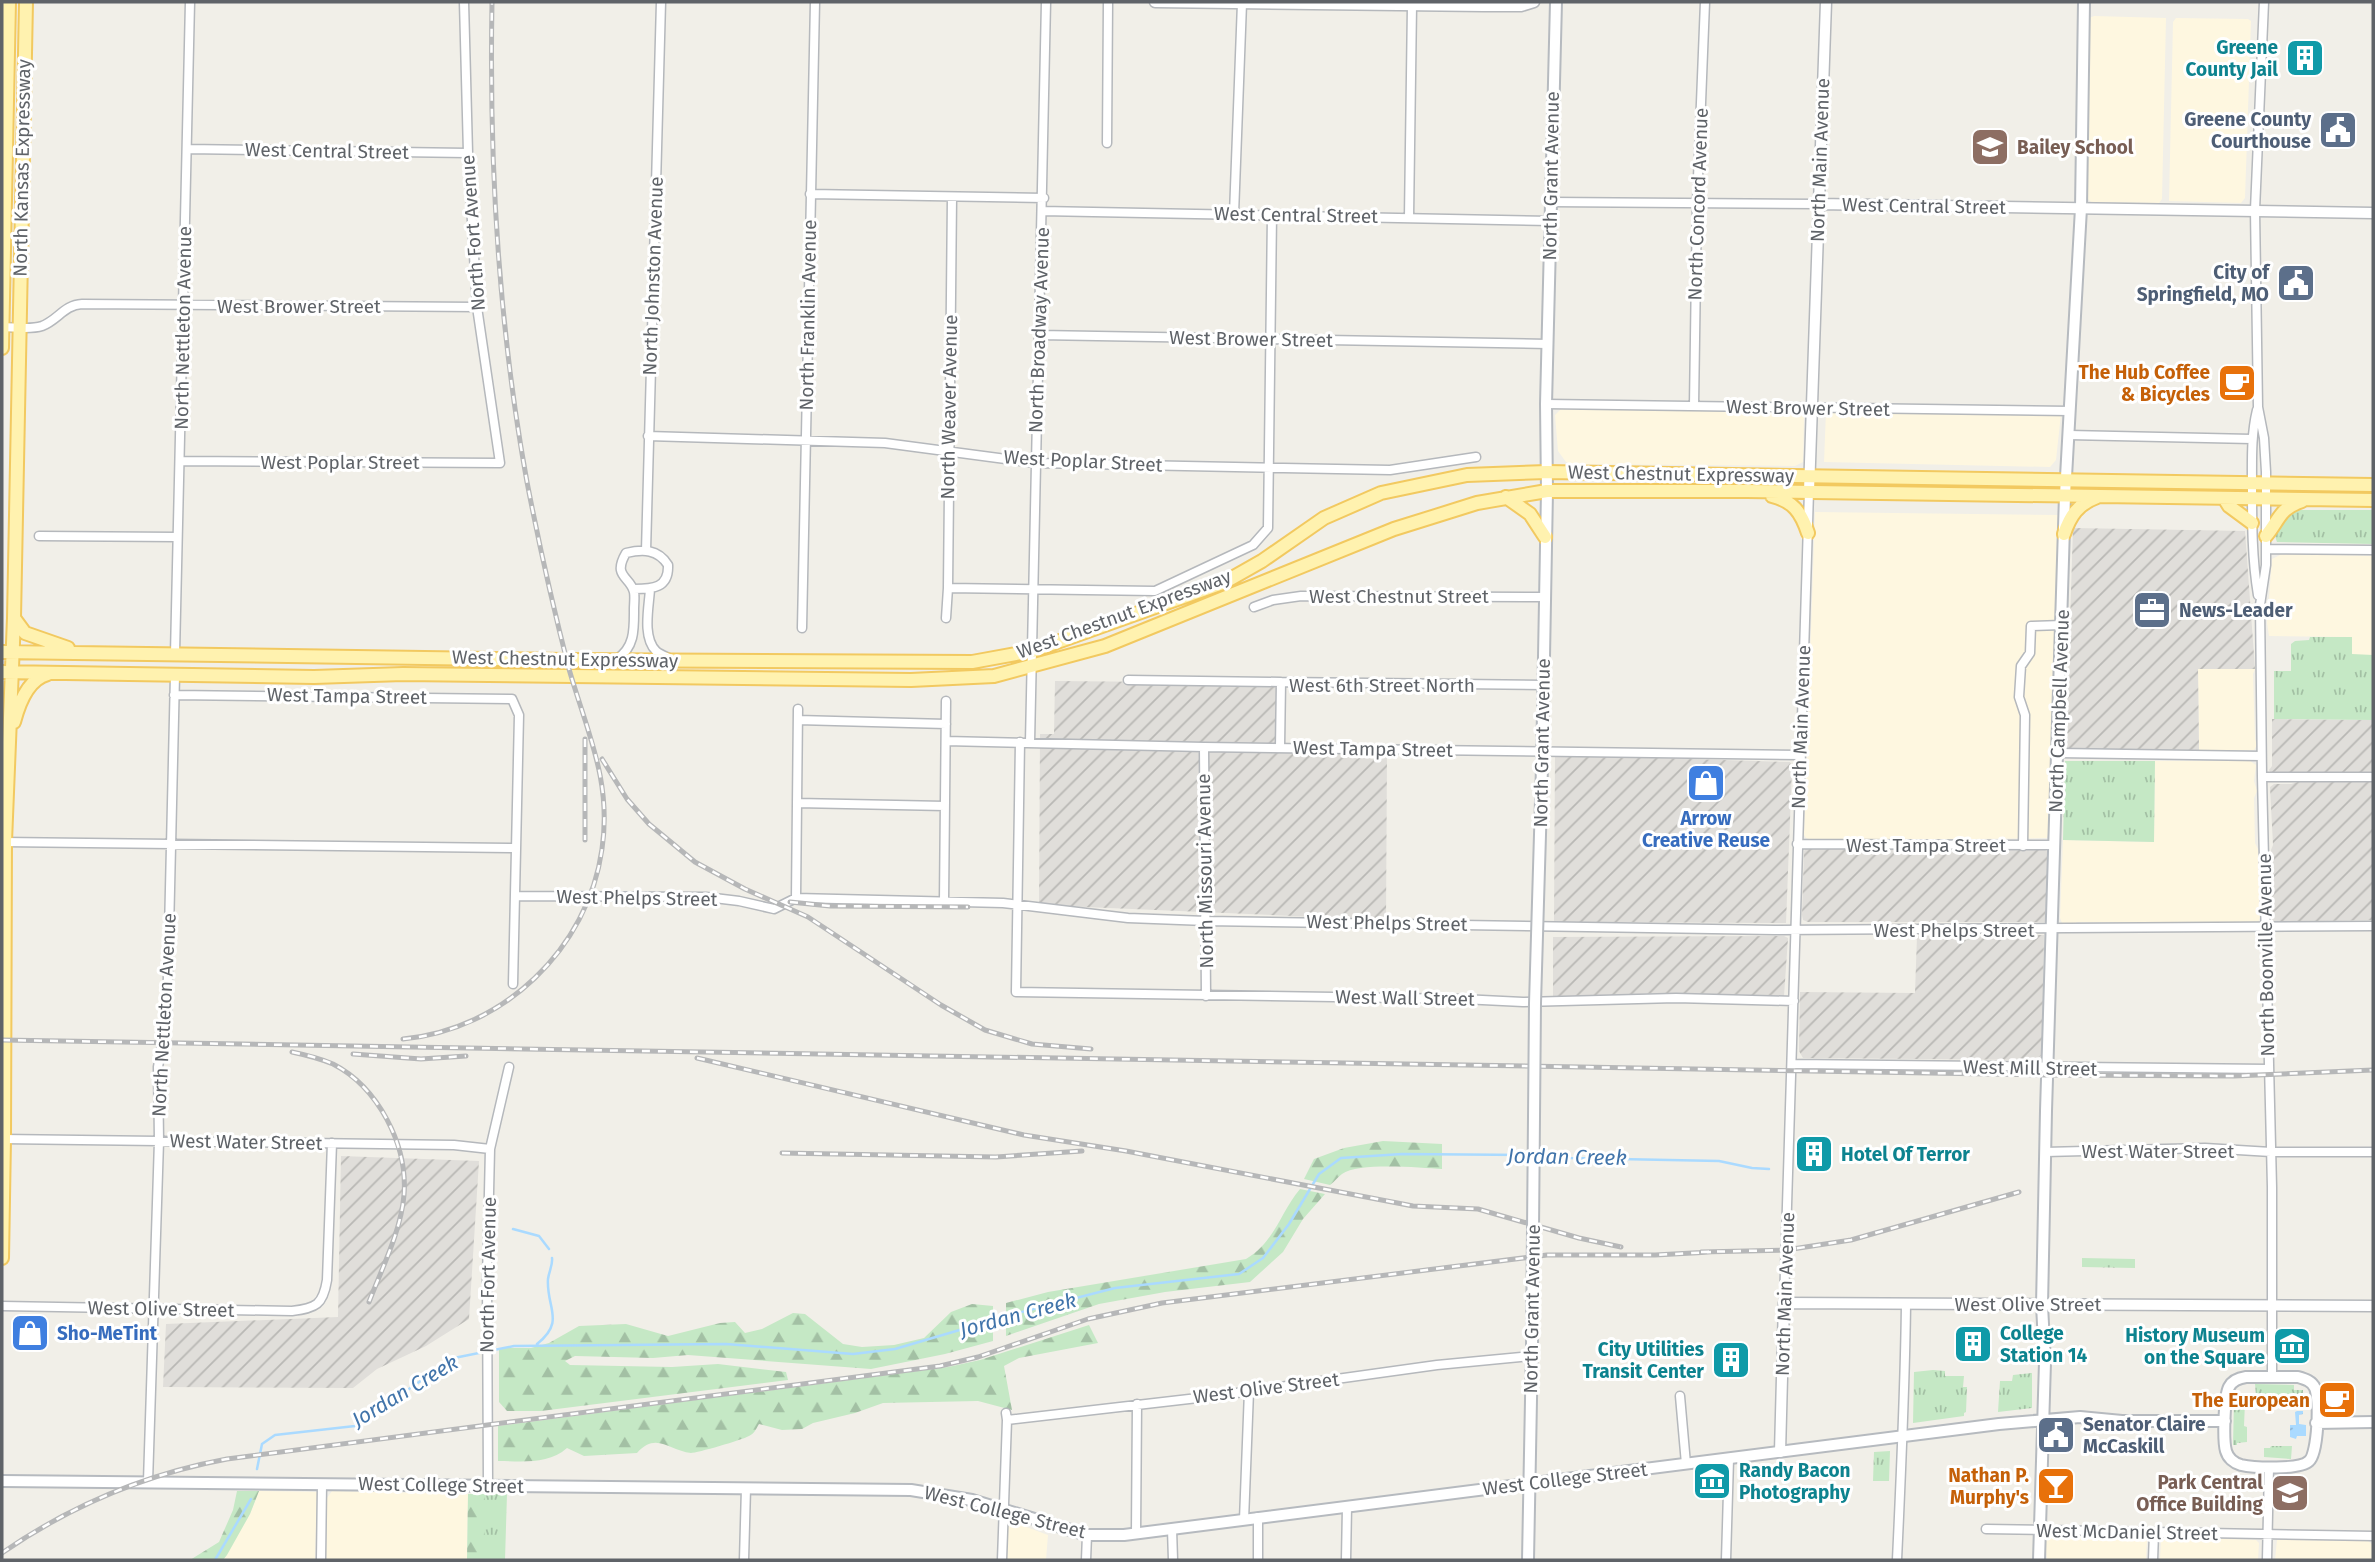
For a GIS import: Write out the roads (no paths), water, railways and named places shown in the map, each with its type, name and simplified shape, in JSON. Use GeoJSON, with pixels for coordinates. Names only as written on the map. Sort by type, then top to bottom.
{"type":"FeatureCollection","features":[{"type":"Feature","properties":{"kind":"main road","name":"North Kansas Expressway"},"geometry":{"type":"LineString","coordinates":[[2,348],[9,2]]}},
{"type":"Feature","properties":{"kind":"main road","name":"North Kansas Expressway"},"geometry":{"type":"LineString","coordinates":[[2,1258],[3,842],[9,742],[7,652],[14,618],[26,2]]}},
{"type":"Feature","properties":{"kind":"main road","name":"North Grant Avenue"},"geometry":{"type":"LineString","coordinates":[[1528,1560],[1535,1003],[1544,685],[1546,404],[1556,2]]}},
{"type":"Feature","properties":{"kind":"main road","name":"North Campbell Avenue"},"geometry":{"type":"LineString","coordinates":[[2039,1560],[2045,1362],[2042,1305],[2047,1069],[2066,480],[2081,208],[2084,2]]}},
{"type":"Feature","properties":{"kind":"main road","name":"West Chestnut Expressway"},"geometry":{"type":"LineString","coordinates":[[7,652],[972,662],[1032,651],[1225,582],[1262,561],[1324,518],[1381,493],[1467,475],[1547,471],[2373,485]]}},
{"type":"Feature","properties":{"kind":"main road","name":"West Chestnut Expressway"},"geometry":{"type":"LineString","coordinates":[[7,672],[314,677],[442,674],[911,680],[994,676],[1105,646],[1394,529],[1455,509],[1547,491],[1809,491],[2373,500]]}},
{"type":"Feature","properties":{"kind":"main road"},"geometry":{"type":"LineString","coordinates":[[1747,491],[1791,503],[1802,517],[1808,533]]}},
{"type":"Feature","properties":{"kind":"main road"},"geometry":{"type":"LineString","coordinates":[[2064,534],[2071,516],[2080,506],[2103,496]]}},
{"type":"Feature","properties":{"kind":"main road"},"geometry":{"type":"LineString","coordinates":[[1506,497],[1530,514],[1545,537]]}},
{"type":"Feature","properties":{"kind":"main road"},"geometry":{"type":"LineString","coordinates":[[2224,498],[2229,506],[2252,523]]}},
{"type":"Feature","properties":{"kind":"main road"},"geometry":{"type":"LineString","coordinates":[[2266,542],[2280,513],[2289,505],[2307,499]]}},
{"type":"Feature","properties":{"kind":"main road"},"geometry":{"type":"LineString","coordinates":[[14,618],[25,633],[85,653]]}},
{"type":"Feature","properties":{"kind":"main road"},"geometry":{"type":"LineString","coordinates":[[9,742],[15,718],[29,686],[38,677],[59,673]]}},
{"type":"Feature","properties":{"kind":"main road"},"geometry":{"type":"LineString","coordinates":[[2242,1377],[2272,1377],[2301,1378],[2313,1385],[2317,1395],[2315,1451],[2309,1461],[2299,1466],[2242,1465],[2229,1457],[2225,1448],[2227,1393],[2231,1384],[2242,1377]]}},
{"type":"Feature","properties":{"kind":"main road","name":"West College Street"},"geometry":{"type":"LineString","coordinates":[[2,1481],[911,1490],[957,1497],[1087,1535],[1136,1534],[2042,1420],[2081,1417],[2122,1421],[2225,1421]]}},
{"type":"Feature","properties":{"kind":"main road"},"geometry":{"type":"LineString","coordinates":[[2316,1423],[2373,1422]]}},
{"type":"Feature","properties":{"kind":"street","name":"North Nettleton Avenue"},"geometry":{"type":"LineString","coordinates":[[175,654],[190,2]]}},
{"type":"Feature","properties":{"kind":"street","name":"North Fort Avenue"},"geometry":{"type":"LineString","coordinates":[[464,2],[468,153],[477,307],[500,463]]}},
{"type":"Feature","properties":{"kind":"street","name":"North Johnston Avenue"},"geometry":{"type":"LineString","coordinates":[[646,551],[661,2]]}},
{"type":"Feature","properties":{"kind":"street","name":"North Franklin Avenue"},"geometry":{"type":"LineString","coordinates":[[802,628],[815,2]]}},
{"type":"Feature","properties":{"kind":"street","name":"North Broadway Avenue"},"geometry":{"type":"LineString","coordinates":[[1030,743],[1044,198],[1046,2]]}},
{"type":"Feature","properties":{"kind":"street"},"geometry":{"type":"LineString","coordinates":[[1107,143],[1108,2]]}},
{"type":"Feature","properties":{"kind":"street"},"geometry":{"type":"LineString","coordinates":[[1155,2],[1521,6],[1534,2]]}},
{"type":"Feature","properties":{"kind":"street","name":"North Concord Avenue"},"geometry":{"type":"LineString","coordinates":[[1694,407],[1697,204],[1705,2]]}},
{"type":"Feature","properties":{"kind":"street","name":"North Main Avenue"},"geometry":{"type":"LineString","coordinates":[[1780,1452],[1797,844],[1826,2]]}},
{"type":"Feature","properties":{"kind":"street","name":"North Boonville Avenue"},"geometry":{"type":"LineString","coordinates":[[2260,605],[2253,567],[2252,498],[2259,483],[2264,438],[2258,407],[2255,210],[2264,2]]}},
{"type":"Feature","properties":{"kind":"street"},"geometry":{"type":"LineString","coordinates":[[1234,214],[1237,3]]}},
{"type":"Feature","properties":{"kind":"street"},"geometry":{"type":"LineString","coordinates":[[1409,217],[1412,5]]}},
{"type":"Feature","properties":{"kind":"street","name":"West Central Street"},"geometry":{"type":"LineString","coordinates":[[187,149],[468,153]]}},
{"type":"Feature","properties":{"kind":"street"},"geometry":{"type":"LineString","coordinates":[[810,194],[1044,198]]}},
{"type":"Feature","properties":{"kind":"street","name":"North Weaver Avenue"},"geometry":{"type":"LineString","coordinates":[[946,618],[952,197]]}},
{"type":"Feature","properties":{"kind":"street","name":"West Central Street"},"geometry":{"type":"LineString","coordinates":[[1550,202],[2373,213]]}},
{"type":"Feature","properties":{"kind":"street","name":"West Central Street"},"geometry":{"type":"LineString","coordinates":[[1042,211],[1550,220]]}},
{"type":"Feature","properties":{"kind":"street"},"geometry":{"type":"LineString","coordinates":[[948,588],[1155,591],[1253,545],[1268,528],[1272,215]]}},
{"type":"Feature","properties":{"kind":"street","name":"West Brower Street"},"geometry":{"type":"LineString","coordinates":[[2,327],[41,326],[73,305],[477,307]]}},
{"type":"Feature","properties":{"kind":"street","name":"West Brower Street"},"geometry":{"type":"LineString","coordinates":[[1039,335],[1548,344]]}},
{"type":"Feature","properties":{"kind":"street","name":"West Brower Street"},"geometry":{"type":"LineString","coordinates":[[1546,404],[2070,411]]}},
{"type":"Feature","properties":{"kind":"street","name":"North Boonville Avenue"},"geometry":{"type":"LineString","coordinates":[[2258,407],[2252,439],[2259,483],[2266,499],[2266,542],[2260,605],[2261,756],[2271,1152],[2272,1377]]}},
{"type":"Feature","properties":{"kind":"street"},"geometry":{"type":"LineString","coordinates":[[2069,435],[2252,439]]}},
{"type":"Feature","properties":{"kind":"street","name":"West Poplar Street"},"geometry":{"type":"LineString","coordinates":[[648,436],[885,443],[1036,463],[1390,470],[1476,457]]}},
{"type":"Feature","properties":{"kind":"street","name":"West Poplar Street"},"geometry":{"type":"LineString","coordinates":[[180,461],[500,463]]}},
{"type":"Feature","properties":{"kind":"street"},"geometry":{"type":"LineString","coordinates":[[39,536],[177,537]]}},
{"type":"Feature","properties":{"kind":"street"},"geometry":{"type":"LineString","coordinates":[[2266,542],[2373,551]]}},
{"type":"Feature","properties":{"kind":"street"},"geometry":{"type":"LineString","coordinates":[[614,660],[625,653],[633,640],[634,589],[623,577],[620,568],[622,559],[626,553],[646,551],[656,552],[663,557],[668,565],[665,581],[650,589],[634,589]]}},
{"type":"Feature","properties":{"kind":"street"},"geometry":{"type":"LineString","coordinates":[[650,589],[648,629],[651,640],[655,651],[673,661]]}},
{"type":"Feature","properties":{"kind":"street","name":"West Chestnut Street"},"geometry":{"type":"LineString","coordinates":[[1254,607],[1273,600],[1300,596],[1545,597]]}},
{"type":"Feature","properties":{"kind":"street"},"geometry":{"type":"LineString","coordinates":[[2023,846],[2025,715],[2019,697],[2021,666],[2030,653],[2031,626],[2062,625]]}},
{"type":"Feature","properties":{"kind":"street","name":"North Nettleton Avenue"},"geometry":{"type":"LineString","coordinates":[[148,1482],[159,1141],[158,1067],[167,1017],[175,675]]}},
{"type":"Feature","properties":{"kind":"street"},"geometry":{"type":"LineString","coordinates":[[1128,680],[1281,682]]}},
{"type":"Feature","properties":{"kind":"street","name":"West 6th Street North"},"geometry":{"type":"LineString","coordinates":[[1280,747],[1281,682],[1544,685]]}},
{"type":"Feature","properties":{"kind":"street","name":"West Tampa Street"},"geometry":{"type":"LineString","coordinates":[[174,695],[512,699],[519,715],[514,848]]}},
{"type":"Feature","properties":{"kind":"street"},"geometry":{"type":"LineString","coordinates":[[944,901],[946,701]]}},
{"type":"Feature","properties":{"kind":"street"},"geometry":{"type":"LineString","coordinates":[[796,898],[798,709]]}},
{"type":"Feature","properties":{"kind":"street"},"geometry":{"type":"LineString","coordinates":[[798,720],[946,724]]}},
{"type":"Feature","properties":{"kind":"street","name":"West Tampa Street"},"geometry":{"type":"LineString","coordinates":[[946,741],[1800,755]]}},
{"type":"Feature","properties":{"kind":"street"},"geometry":{"type":"LineString","coordinates":[[1018,906],[1020,742]]}},
{"type":"Feature","properties":{"kind":"street","name":"North Missouri Avenue"},"geometry":{"type":"LineString","coordinates":[[1204,747],[1206,996]]}},
{"type":"Feature","properties":{"kind":"street"},"geometry":{"type":"LineString","coordinates":[[2058,753],[2261,756]]}},
{"type":"Feature","properties":{"kind":"street"},"geometry":{"type":"LineString","coordinates":[[2262,777],[2373,777]]}},
{"type":"Feature","properties":{"kind":"street"},"geometry":{"type":"LineString","coordinates":[[797,803],[945,806]]}},
{"type":"Feature","properties":{"kind":"street"},"geometry":{"type":"LineString","coordinates":[[3,842],[514,848],[513,984]]}},
{"type":"Feature","properties":{"kind":"street","name":"West Tampa Street"},"geometry":{"type":"LineString","coordinates":[[1797,844],[2055,845]]}},
{"type":"Feature","properties":{"kind":"street","name":"West Phelps Street"},"geometry":{"type":"LineString","coordinates":[[515,896],[706,897],[774,909],[796,898],[1003,903],[1148,920],[1206,921],[1796,930],[2265,929],[2373,926]]}},
{"type":"Feature","properties":{"kind":"street","name":"West Wall Street"},"geometry":{"type":"LineString","coordinates":[[1018,906],[1016,992],[1523,1002],[1676,998],[1794,1001]]}},
{"type":"Feature","properties":{"kind":"street","name":"West Mill Street"},"geometry":{"type":"LineString","coordinates":[[1792,1064],[2047,1069],[2269,1069]]}},
{"type":"Feature","properties":{"kind":"street","name":"North Fort Avenue"},"geometry":{"type":"LineString","coordinates":[[488,1485],[487,1342],[491,1149],[509,1067]]}},
{"type":"Feature","properties":{"kind":"street","name":"West Water Street"},"geometry":{"type":"LineString","coordinates":[[3,1139],[454,1144],[491,1149]]}},
{"type":"Feature","properties":{"kind":"street","name":"West Olive Street"},"geometry":{"type":"LineString","coordinates":[[2,1306],[292,1311],[319,1304],[325,1293],[327,1280],[332,1143]]}},
{"type":"Feature","properties":{"kind":"street","name":"West Water Street"},"geometry":{"type":"LineString","coordinates":[[2045,1152],[2204,1148],[2271,1152],[2373,1152]]}},
{"type":"Feature","properties":{"kind":"street","name":"West Olive Street"},"geometry":{"type":"LineString","coordinates":[[1784,1303],[2373,1306]]}},
{"type":"Feature","properties":{"kind":"street"},"geometry":{"type":"LineString","coordinates":[[1897,1560],[1906,1304]]}},
{"type":"Feature","properties":{"kind":"street","name":"West Olive Street"},"geometry":{"type":"LineString","coordinates":[[1003,1511],[1007,1417],[1249,1391],[1532,1351]]}},
{"type":"Feature","properties":{"kind":"street"},"geometry":{"type":"LineString","coordinates":[[1244,1520],[1249,1391]]}},
{"type":"Feature","properties":{"kind":"street"},"geometry":{"type":"LineString","coordinates":[[1680,1396],[1686,1464]]}},
{"type":"Feature","properties":{"kind":"street"},"geometry":{"type":"LineString","coordinates":[[1136,1534],[1137,1404]]}},
{"type":"Feature","properties":{"kind":"street"},"geometry":{"type":"LineString","coordinates":[[1726,1560],[1728,1459]]}},
{"type":"Feature","properties":{"kind":"street"},"geometry":{"type":"LineString","coordinates":[[2267,1560],[2269,1466]]}},
{"type":"Feature","properties":{"kind":"street"},"geometry":{"type":"LineString","coordinates":[[321,1560],[322,1484]]}},
{"type":"Feature","properties":{"kind":"street"},"geometry":{"type":"LineString","coordinates":[[744,1560],[746,1488]]}},
{"type":"Feature","properties":{"kind":"street"},"geometry":{"type":"LineString","coordinates":[[1346,1560],[1347,1507]]}},
{"type":"Feature","properties":{"kind":"street"},"geometry":{"type":"LineString","coordinates":[[1002,1560],[1003,1511]]}},
{"type":"Feature","properties":{"kind":"street"},"geometry":{"type":"LineString","coordinates":[[1258,1517],[1258,1560]]}},
{"type":"Feature","properties":{"kind":"street"},"geometry":{"type":"LineString","coordinates":[[1172,1529],[1173,1560]]}},
{"type":"Feature","properties":{"kind":"street","name":"West McDaniel Street"},"geometry":{"type":"LineString","coordinates":[[1986,1529],[2373,1536]]}},
{"type":"Feature","properties":{"kind":"street"},"geometry":{"type":"LineString","coordinates":[[2153,1560],[2154,1533]]}},
{"type":"Feature","properties":{"kind":"street"},"geometry":{"type":"LineString","coordinates":[[1086,1560],[1087,1535]]}},
{"type":"Feature","properties":{"kind":"water"},"geometry":{"type":"Polygon","coordinates":[[[2297,1411],[2303,1411],[2303,1414],[2299,1415],[2299,1424],[2306,1425],[2306,1436],[2297,1436],[2296,1439],[2290,1437],[2290,1425],[2296,1425],[2297,1411]]]}},
{"type":"Feature","properties":{"kind":"waterway","name":"Jordan Creek"},"geometry":{"type":"LineString","coordinates":[[257,1469],[262,1444],[275,1435],[355,1426],[454,1358],[514,1346],[726,1344],[853,1354],[895,1349],[1115,1288],[1239,1274],[1263,1258],[1289,1224],[1319,1174],[1341,1158],[1402,1154],[1529,1155]]}},
{"type":"Feature","properties":{"kind":"waterway","name":"Jordan Creek"},"geometry":{"type":"LineString","coordinates":[[1536,1155],[1719,1161],[1769,1169]]}},
{"type":"Feature","properties":{"kind":"waterway","name":"Jordan Creek"},"geometry":{"type":"LineString","coordinates":[[1801,1169],[1826,1168]]}},
{"type":"Feature","properties":{"kind":"waterway"},"geometry":{"type":"LineString","coordinates":[[513,1229],[539,1236],[549,1249]]}},
{"type":"Feature","properties":{"kind":"waterway"},"geometry":{"type":"LineString","coordinates":[[537,1344],[546,1336],[553,1321],[548,1289],[552,1258]]}},
{"type":"Feature","properties":{"kind":"waterway","name":"Jordan Creek"},"geometry":{"type":"LineString","coordinates":[[215,1560],[251,1499]]}},
{"type":"Feature","properties":{"kind":"railway"},"geometry":{"type":"LineString","coordinates":[[403,1039],[440,1032],[474,1020],[506,1001],[535,978],[559,951],[579,920],[594,886],[602,849],[604,801],[601,779],[569,669],[536,529],[509,363],[494,183],[492,2]]}},
{"type":"Feature","properties":{"kind":"railway"},"geometry":{"type":"LineString","coordinates":[[585,739],[585,840]]}},
{"type":"Feature","properties":{"kind":"railway"},"geometry":{"type":"LineString","coordinates":[[602,759],[627,799],[649,824],[695,862],[745,889],[808,917],[941,1005],[985,1030],[1032,1044],[1091,1049]]}},
{"type":"Feature","properties":{"kind":"railway"},"geometry":{"type":"LineString","coordinates":[[790,902],[830,906],[968,907]]}},
{"type":"Feature","properties":{"kind":"railway"},"geometry":{"type":"LineString","coordinates":[[2,1040],[2047,1075],[2234,1076],[2373,1070]]}},
{"type":"Feature","properties":{"kind":"railway"},"geometry":{"type":"LineString","coordinates":[[292,1052],[333,1064],[364,1087],[387,1119],[401,1157],[404,1176],[402,1209],[369,1302]]}},
{"type":"Feature","properties":{"kind":"railway"},"geometry":{"type":"LineString","coordinates":[[353,1054],[421,1059],[466,1056]]}},
{"type":"Feature","properties":{"kind":"railway"},"geometry":{"type":"LineString","coordinates":[[697,1058],[1024,1135],[1126,1151],[1413,1206],[1478,1209],[1621,1247]]}},
{"type":"Feature","properties":{"kind":"railway"},"geometry":{"type":"LineString","coordinates":[[782,1153],[996,1157],[1082,1151]]}},
{"type":"Feature","properties":{"kind":"railway"},"geometry":{"type":"LineString","coordinates":[[1701,1252],[1786,1250],[1851,1240],[2019,1192]]}},
{"type":"Feature","properties":{"kind":"railway"},"geometry":{"type":"LineString","coordinates":[[2,1553],[54,1521],[110,1494],[167,1473],[227,1459],[940,1366],[978,1357],[1088,1319],[1162,1303],[1547,1255],[1711,1252]]}},
{"type":"Feature","properties":{"kind":"place","name":"Greene County Jail"},"geometry":{"type":"Point","coordinates":[2305,58]}},
{"type":"Feature","properties":{"kind":"place","name":"Greene County Courthouse"},"geometry":{"type":"Point","coordinates":[2338,130]}},
{"type":"Feature","properties":{"kind":"place","name":"Bailey School"},"geometry":{"type":"Point","coordinates":[1990,147]}},
{"type":"Feature","properties":{"kind":"place","name":"City of Springfield, MO"},"geometry":{"type":"Point","coordinates":[2296,283]}},
{"type":"Feature","properties":{"kind":"place","name":"The Hub Coffee & Bicycles"},"geometry":{"type":"Point","coordinates":[2237,383]}},
{"type":"Feature","properties":{"kind":"place","name":"News-Leader"},"geometry":{"type":"Point","coordinates":[2152,610]}},
{"type":"Feature","properties":{"kind":"place","name":"Arrow Creative Reuse"},"geometry":{"type":"Point","coordinates":[1706,783]}},
{"type":"Feature","properties":{"kind":"place","name":"Hotel Of Terror"},"geometry":{"type":"Point","coordinates":[1814,1154]}},
{"type":"Feature","properties":{"kind":"place","name":"Sho-MeTint"},"geometry":{"type":"Point","coordinates":[30,1333]}},
{"type":"Feature","properties":{"kind":"place","name":"College Station 14"},"geometry":{"type":"Point","coordinates":[1973,1344]}},
{"type":"Feature","properties":{"kind":"place","name":"History Museum on the Square"},"geometry":{"type":"Point","coordinates":[2292,1346]}},
{"type":"Feature","properties":{"kind":"place","name":"City Utilities Transit Center"},"geometry":{"type":"Point","coordinates":[1731,1360]}},
{"type":"Feature","properties":{"kind":"place","name":"The European"},"geometry":{"type":"Point","coordinates":[2337,1400]}},
{"type":"Feature","properties":{"kind":"place","name":"Senator Claire McCaskill"},"geometry":{"type":"Point","coordinates":[2056,1435]}},
{"type":"Feature","properties":{"kind":"place","name":"Randy Bacon Photography"},"geometry":{"type":"Point","coordinates":[1712,1481]}},
{"type":"Feature","properties":{"kind":"place","name":"Nathan P. Murphy's"},"geometry":{"type":"Point","coordinates":[2056,1486]}},
{"type":"Feature","properties":{"kind":"place","name":"Park Central Office Building"},"geometry":{"type":"Point","coordinates":[2290,1493]}}]}
